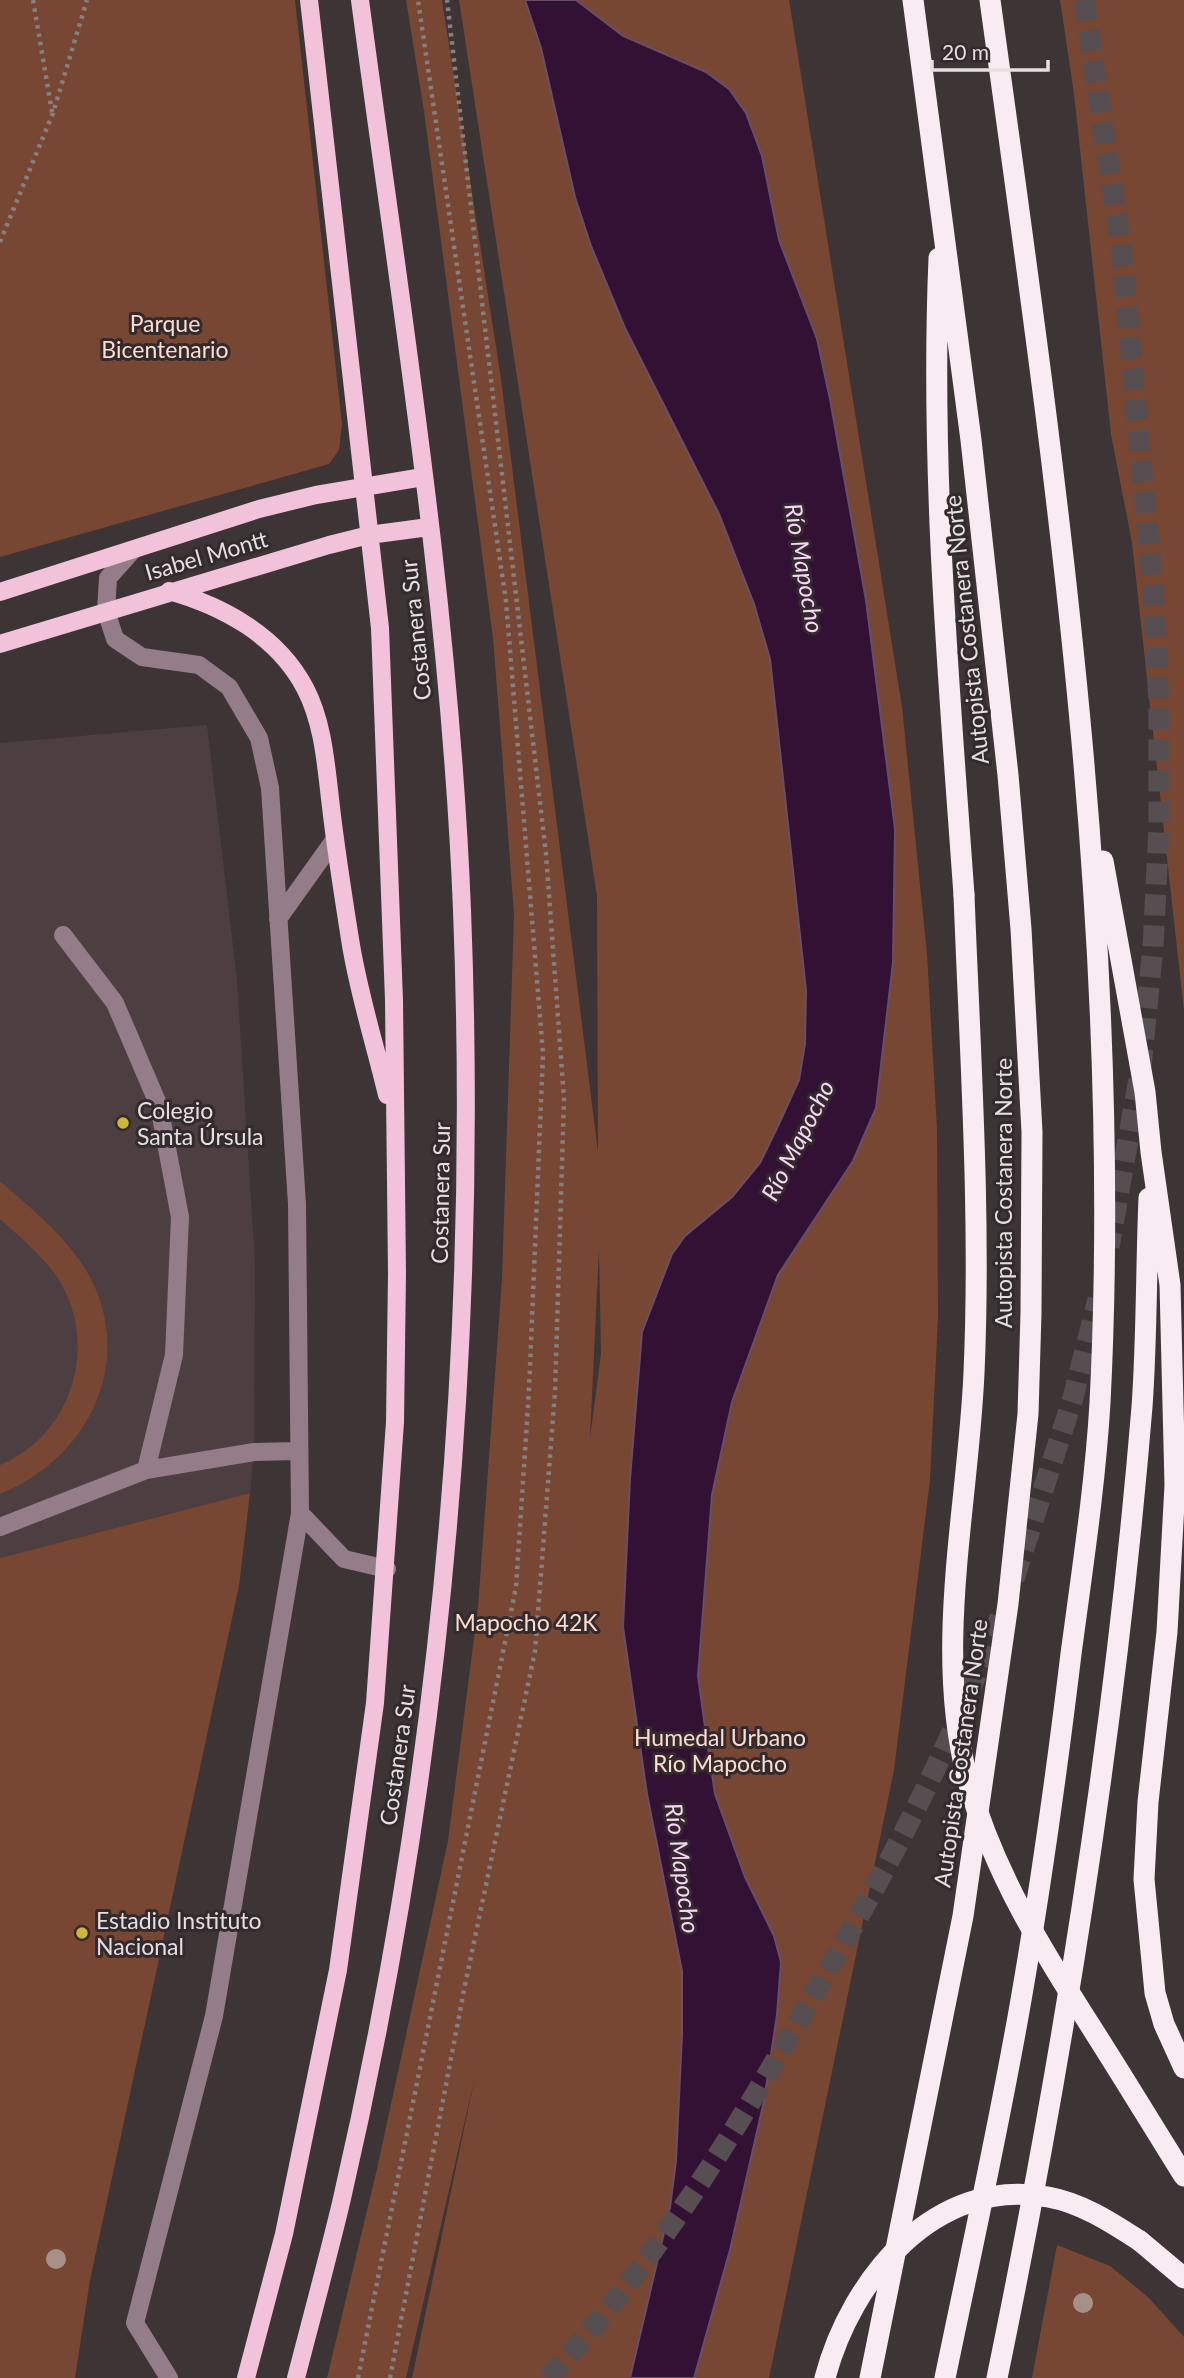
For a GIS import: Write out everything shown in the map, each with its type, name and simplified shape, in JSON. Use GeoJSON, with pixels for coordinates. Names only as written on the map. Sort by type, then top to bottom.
{"type":"FeatureCollection","features":[{"type":"Feature","properties":{"kind":"highway","name":"Autopista Costanera Norte"},"geometry":{"type":"LineString","coordinates":[[870,2378],[963,1916],[1008,1604],[1028,1414],[1031,1313],[1032,1132],[1021,929],[992,618],[941,197],[914,0]]}},
{"type":"Feature","properties":{"kind":"highway"},"geometry":{"type":"LineString","coordinates":[[945,2378],[1021,2000],[1090,1522],[1097,1429],[1103,1125],[1093,881],[1082,735],[1061,526],[990,0]]}},
{"type":"Feature","properties":{"kind":"highway"},"geometry":{"type":"LineString","coordinates":[[941,197],[936,325],[938,454],[964,895],[976,1263],[972,1408],[952,1643],[956,1716],[961,1749],[987,1840],[1007,1886],[1041,1948],[1184,2176]]}},
{"type":"Feature","properties":{"kind":"highway"},"geometry":{"type":"LineString","coordinates":[[1082,735],[1145,1092],[1170,1285],[1175,1485],[1167,1632],[1147,1815],[1144,1879],[1155,1993],[1164,2024],[1184,2068]]}},
{"type":"Feature","properties":{"kind":"highway"},"geometry":{"type":"LineString","coordinates":[[997,2378],[1054,2090],[1107,1729],[1127,1567],[1142,1404],[1151,1152]]}},
{"type":"Feature","properties":{"kind":"highway"},"geometry":{"type":"LineString","coordinates":[[825,2378],[844,2322],[879,2267],[901,2243],[952,2210],[983,2199],[1012,2195],[1049,2197],[1110,2222],[1140,2241],[1184,2278]]}},
{"type":"Feature","properties":{"kind":"main road","name":"Costanera Sur"},"geometry":{"type":"LineString","coordinates":[[246,2378],[293,2194],[338,1970],[373,1717],[387,1569],[395,1408],[397,1274],[391,917],[380,628],[309,0]]}},
{"type":"Feature","properties":{"kind":"main road","name":"Costanera Sur"},"geometry":{"type":"LineString","coordinates":[[296,2378],[341,2202],[393,1945],[431,1688],[450,1506],[466,1213],[466,1059],[453,753],[423,477],[360,0]]}},
{"type":"Feature","properties":{"kind":"main road","name":"Isabel Montt"},"geometry":{"type":"LineString","coordinates":[[0,592],[259,509],[423,477]]}},
{"type":"Feature","properties":{"kind":"main road","name":"Isabel Montt"},"geometry":{"type":"LineString","coordinates":[[0,643],[169,591],[369,535],[429,527]]}},
{"type":"Feature","properties":{"kind":"main road"},"geometry":{"type":"LineString","coordinates":[[169,591],[202,600],[232,615],[260,635],[299,679],[321,732],[350,943],[394,1125]]}},
{"type":"Feature","properties":{"kind":"lane"},"geometry":{"type":"LineString","coordinates":[[133,550],[108,578],[106,611],[115,639],[142,657],[199,666],[229,687],[259,738],[270,788],[297,1204],[297,1451],[300,1513],[214,2017],[135,2323],[169,2378]]}},
{"type":"Feature","properties":{"kind":"lane"},"geometry":{"type":"LineString","coordinates":[[278,919],[335,839]]}},
{"type":"Feature","properties":{"kind":"lane"},"geometry":{"type":"LineString","coordinates":[[63,934],[115,1003],[159,1105],[180,1217],[174,1355],[146,1470]]}},
{"type":"Feature","properties":{"kind":"lane"},"geometry":{"type":"LineString","coordinates":[[0,1527],[146,1470],[254,1452],[297,1451]]}},
{"type":"Feature","properties":{"kind":"lane"},"geometry":{"type":"LineString","coordinates":[[300,1513],[344,1559],[387,1569]]}},
{"type":"Feature","properties":{"kind":"path"},"geometry":{"type":"LineString","coordinates":[[33,0],[53,113]]}},
{"type":"Feature","properties":{"kind":"path"},"geometry":{"type":"LineString","coordinates":[[0,242],[53,113],[87,0]]}},
{"type":"Feature","properties":{"kind":"path"},"geometry":{"type":"LineString","coordinates":[[390,2378],[465,1985],[535,1651],[555,1392],[564,1099],[546,854],[447,0]]}},
{"type":"Feature","properties":{"kind":"shaded area","name":"Colegio Santa Úrsula"},"geometry":{"type":"Polygon","coordinates":[[[207,725],[237,980],[255,1265],[254,1452],[250,1493],[0,1558],[0,743],[207,725]]]}},
{"type":"Feature","properties":{"kind":"green space","name":"Parque Bicentenario"},"geometry":{"type":"Polygon","coordinates":[[[0,0],[295,0],[342,424],[339,450],[329,464],[0,557],[0,0]]]}},
{"type":"Feature","properties":{"kind":"green space","name":"Humedal Urbano Río Mapocho"},"geometry":{"type":"Polygon","coordinates":[[[406,0],[442,0],[501,379],[598,1152],[597,896],[459,0],[789,0],[902,707],[927,954],[937,1129],[938,1317],[930,1480],[894,1770],[769,2378],[412,2378],[476,2072],[406,2378],[327,2378],[377,2169],[448,1841],[478,1607],[502,1279],[514,915],[493,638],[424,111],[406,0]],[[599,1249],[590,1438],[601,1354],[599,1249]]]}},
{"type":"Feature","properties":{"kind":"green space"},"geometry":{"type":"Polygon","coordinates":[[[1060,0],[1184,0],[1184,1011],[1132,543],[1111,434],[1074,94],[1060,0]]]}},
{"type":"Feature","properties":{"kind":"green space"},"geometry":{"type":"Polygon","coordinates":[[[0,1181],[46,1222],[68,1245],[86,1270],[101,1303],[107,1337],[105,1370],[96,1401],[80,1431],[59,1456],[32,1478],[0,1494],[0,1465],[24,1452],[44,1434],[60,1413],[71,1389],[77,1363],[77,1337],[73,1310],[62,1285],[34,1250],[0,1219],[0,1181]]]}},
{"type":"Feature","properties":{"kind":"green space","name":"Estadio Instituto Nacional"},"geometry":{"type":"Polygon","coordinates":[[[250,1493],[239,1586],[90,2280],[75,2378],[0,2378],[0,1558],[250,1493]]]}},
{"type":"Feature","properties":{"kind":"green space"},"geometry":{"type":"Polygon","coordinates":[[[1057,2245],[1110,2266],[1149,2298],[1184,2337],[1184,2378],[1032,2378],[1057,2245]]]}},
{"type":"Feature","properties":{"kind":"water","name":"Río Mapocho"},"geometry":{"type":"Polygon","coordinates":[[[525,0],[576,0],[623,36],[706,72],[729,89],[746,113],[762,156],[779,240],[817,339],[830,399],[866,600],[895,829],[893,962],[876,1108],[853,1161],[778,1275],[732,1402],[712,1495],[698,1676],[706,1734],[715,1794],[745,1877],[774,1936],[781,1962],[777,2015],[764,2101],[730,2250],[694,2378],[630,2378],[670,2207],[676,2161],[682,1971],[647,1794],[623,1627],[630,1479],[642,1332],[672,1254],[685,1236],[732,1197],[760,1163],[778,1126],[799,1080],[805,1044],[806,990],[770,659],[754,604],[719,514],[625,328],[591,246],[575,197],[541,48],[525,0]]]}},
{"type":"Feature","properties":{"kind":"tunnel"},"geometry":{"type":"LineString","coordinates":[[1084,0],[1121,246],[1153,587],[1159,706],[1159,827],[1153,947],[1141,1067],[1109,1247]]}},
{"type":"Feature","properties":{"kind":"tunnel"},"geometry":{"type":"LineString","coordinates":[[1014,1579],[1073,1398],[1098,1299]]}},
{"type":"Feature","properties":{"kind":"tunnel"},"geometry":{"type":"LineString","coordinates":[[548,2378],[584,2338],[650,2255],[765,2078],[857,1919],[930,1780],[1003,1610]]}},
{"type":"Feature","properties":{"kind":"place","name":"Colegio Santa Úrsula"},"geometry":{"type":"Point","coordinates":[123,1123]}},
{"type":"Feature","properties":{"kind":"place","name":"Estadio Instituto Nacional"},"geometry":{"type":"Point","coordinates":[82,1933]}},
{"type":"Feature","properties":{"kind":"park label","name":"Mapocho 42K"},"geometry":{"type":"Point","coordinates":[526,1622]}}]}
